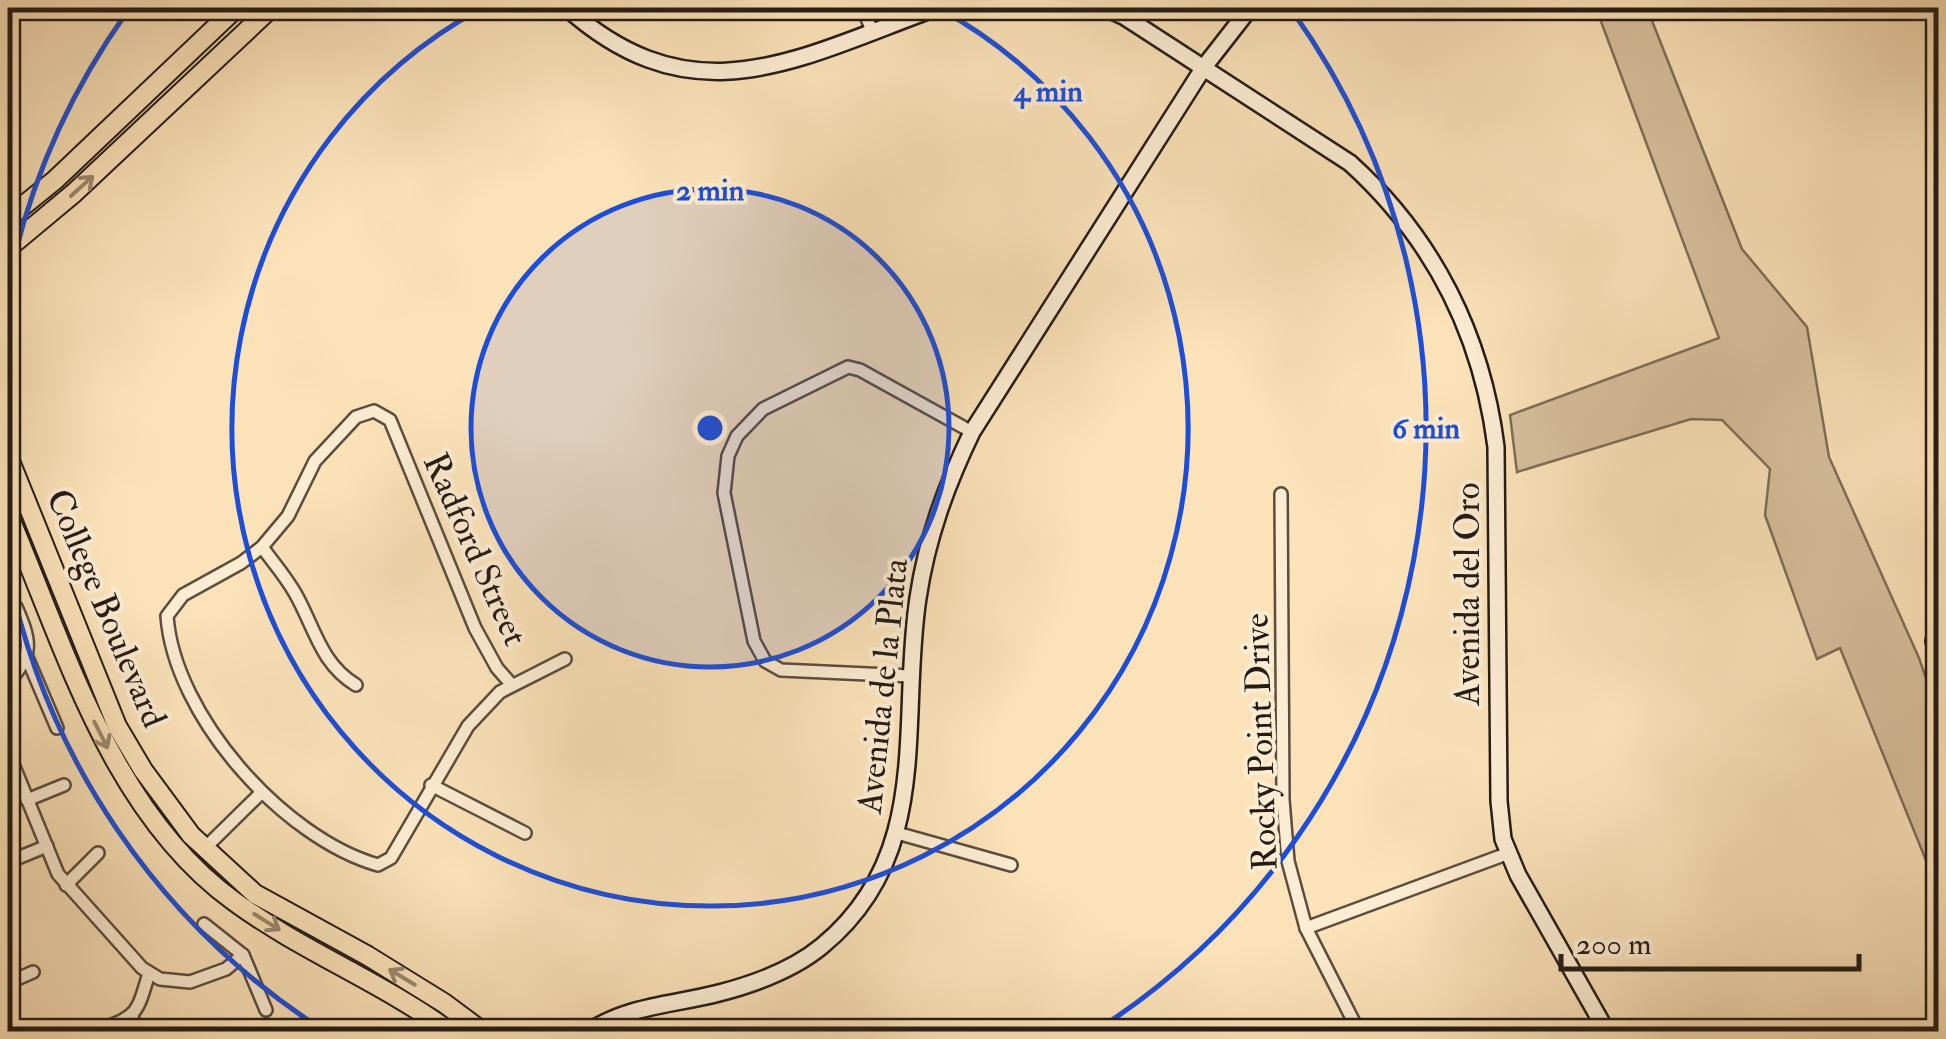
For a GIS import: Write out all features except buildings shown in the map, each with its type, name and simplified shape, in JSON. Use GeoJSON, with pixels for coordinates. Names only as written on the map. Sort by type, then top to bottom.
{"type":"FeatureCollection","features":[{"type":"Feature","properties":{"kind":"main road"},"geometry":{"type":"LineString","coordinates":[[8,218],[54,180],[236,8]]}},
{"type":"Feature","properties":{"kind":"main road"},"geometry":{"type":"LineString","coordinates":[[196,80],[196,68],[207,53],[253,8]]}},
{"type":"Feature","properties":{"kind":"main road"},"geometry":{"type":"LineString","coordinates":[[8,248],[108,163],[271,8]]}},
{"type":"Feature","properties":{"kind":"main road"},"geometry":{"type":"LineString","coordinates":[[108,163],[120,136],[183,75],[181,60]]}},
{"type":"Feature","properties":{"kind":"main road","name":"College Boulevard"},"geometry":{"type":"LineString","coordinates":[[8,456],[101,689],[143,770],[197,855],[233,902],[358,973],[450,1032]]}},
{"type":"Feature","properties":{"kind":"main road"},"geometry":{"type":"LineString","coordinates":[[8,500],[18,510],[36,552],[44,559],[50,558]]}},
{"type":"Feature","properties":{"kind":"main road","name":"College Boulevard"},"geometry":{"type":"LineString","coordinates":[[8,514],[99,732],[124,778],[147,807],[181,841],[196,849],[197,855],[255,894],[368,956],[483,1032]]}},
{"type":"Feature","properties":{"kind":"main road"},"geometry":{"type":"LineString","coordinates":[[35,581],[44,582],[50,590],[82,662],[101,689]]}},
{"type":"Feature","properties":{"kind":"street"},"geometry":{"type":"LineString","coordinates":[[568,8],[598,34],[642,56],[682,68],[721,72],[787,64],[936,8]]}},
{"type":"Feature","properties":{"kind":"street"},"geometry":{"type":"LineString","coordinates":[[862,8],[872,31]]}},
{"type":"Feature","properties":{"kind":"street","name":"Avenida del Oro"},"geometry":{"type":"LineString","coordinates":[[1105,8],[1321,142],[1378,188],[1420,239],[1451,292],[1490,397],[1496,447],[1498,802],[1502,839],[1608,1032]]}},
{"type":"Feature","properties":{"kind":"street","name":"Avenida de la Plata"},"geometry":{"type":"LineString","coordinates":[[588,1032],[634,1009],[714,995],[785,970],[822,946],[856,913],[881,875],[897,833],[909,748],[917,602],[926,548],[945,487],[972,432],[1204,67],[1250,8]]}},
{"type":"Feature","properties":{"kind":"street"},"geometry":{"type":"LineString","coordinates":[[912,676],[781,670],[765,661],[754,641],[724,493],[728,456],[737,436],[759,412],[848,367],[865,372],[972,432]]}},
{"type":"Feature","properties":{"kind":"street","name":"Radford Street"},"geometry":{"type":"LineString","coordinates":[[262,547],[288,516],[315,461],[356,417],[374,411],[383,414],[396,433],[475,628],[497,668],[511,684]]}},
{"type":"Feature","properties":{"kind":"street","name":"Rocky Point Drive"},"geometry":{"type":"LineString","coordinates":[[1281,494],[1285,836],[1293,887],[1306,928],[1359,1032]]}},
{"type":"Feature","properties":{"kind":"street"},"geometry":{"type":"LineString","coordinates":[[356,685],[338,674],[317,644],[295,592],[262,547],[183,595],[167,616],[168,636],[183,679],[206,723],[262,792],[286,814],[338,848],[378,865],[391,858],[468,726],[511,684],[565,659]]}},
{"type":"Feature","properties":{"kind":"street"},"geometry":{"type":"LineString","coordinates":[[8,624],[19,612],[28,634],[26,655],[8,682]]}},
{"type":"Feature","properties":{"kind":"street"},"geometry":{"type":"LineString","coordinates":[[1938,628],[1934,641],[1938,657]]}},
{"type":"Feature","properties":{"kind":"street"},"geometry":{"type":"LineString","coordinates":[[26,655],[57,728]]}},
{"type":"Feature","properties":{"kind":"street"},"geometry":{"type":"LineString","coordinates":[[8,752],[66,885],[149,973],[160,979],[190,982],[226,969],[243,954]]}},
{"type":"Feature","properties":{"kind":"street"},"geometry":{"type":"LineString","coordinates":[[27,800],[64,785]]}},
{"type":"Feature","properties":{"kind":"street"},"geometry":{"type":"LineString","coordinates":[[431,785],[525,833]]}},
{"type":"Feature","properties":{"kind":"street"},"geometry":{"type":"LineString","coordinates":[[197,855],[262,792]]}},
{"type":"Feature","properties":{"kind":"street"},"geometry":{"type":"LineString","coordinates":[[897,833],[1011,865]]}},
{"type":"Feature","properties":{"kind":"street"},"geometry":{"type":"LineString","coordinates":[[8,862],[47,846]]}},
{"type":"Feature","properties":{"kind":"street"},"geometry":{"type":"LineString","coordinates":[[66,885],[98,853]]}},
{"type":"Feature","properties":{"kind":"street"},"geometry":{"type":"LineString","coordinates":[[1306,928],[1509,853]]}},
{"type":"Feature","properties":{"kind":"street"},"geometry":{"type":"LineString","coordinates":[[204,924],[243,954],[266,1010]]}},
{"type":"Feature","properties":{"kind":"street"},"geometry":{"type":"LineString","coordinates":[[8,984],[33,972]]}},
{"type":"Feature","properties":{"kind":"street"},"geometry":{"type":"LineString","coordinates":[[96,1032],[132,1017],[138,1010],[149,973]]}},
{"type":"Feature","properties":{"kind":"street"},"geometry":{"type":"LineString","coordinates":[[132,1017],[138,1032]]}},
{"type":"Feature","properties":{"kind":"shaded area"},"geometry":{"type":"Polygon","coordinates":[[[1596,8],[1647,8],[1742,249],[1807,327],[1829,457],[1919,658],[1938,713],[1938,890],[1840,648],[1817,659],[1765,515],[1770,469],[1722,420],[1691,419],[1517,472],[1510,415],[1719,338],[1596,8]]]}}]}
